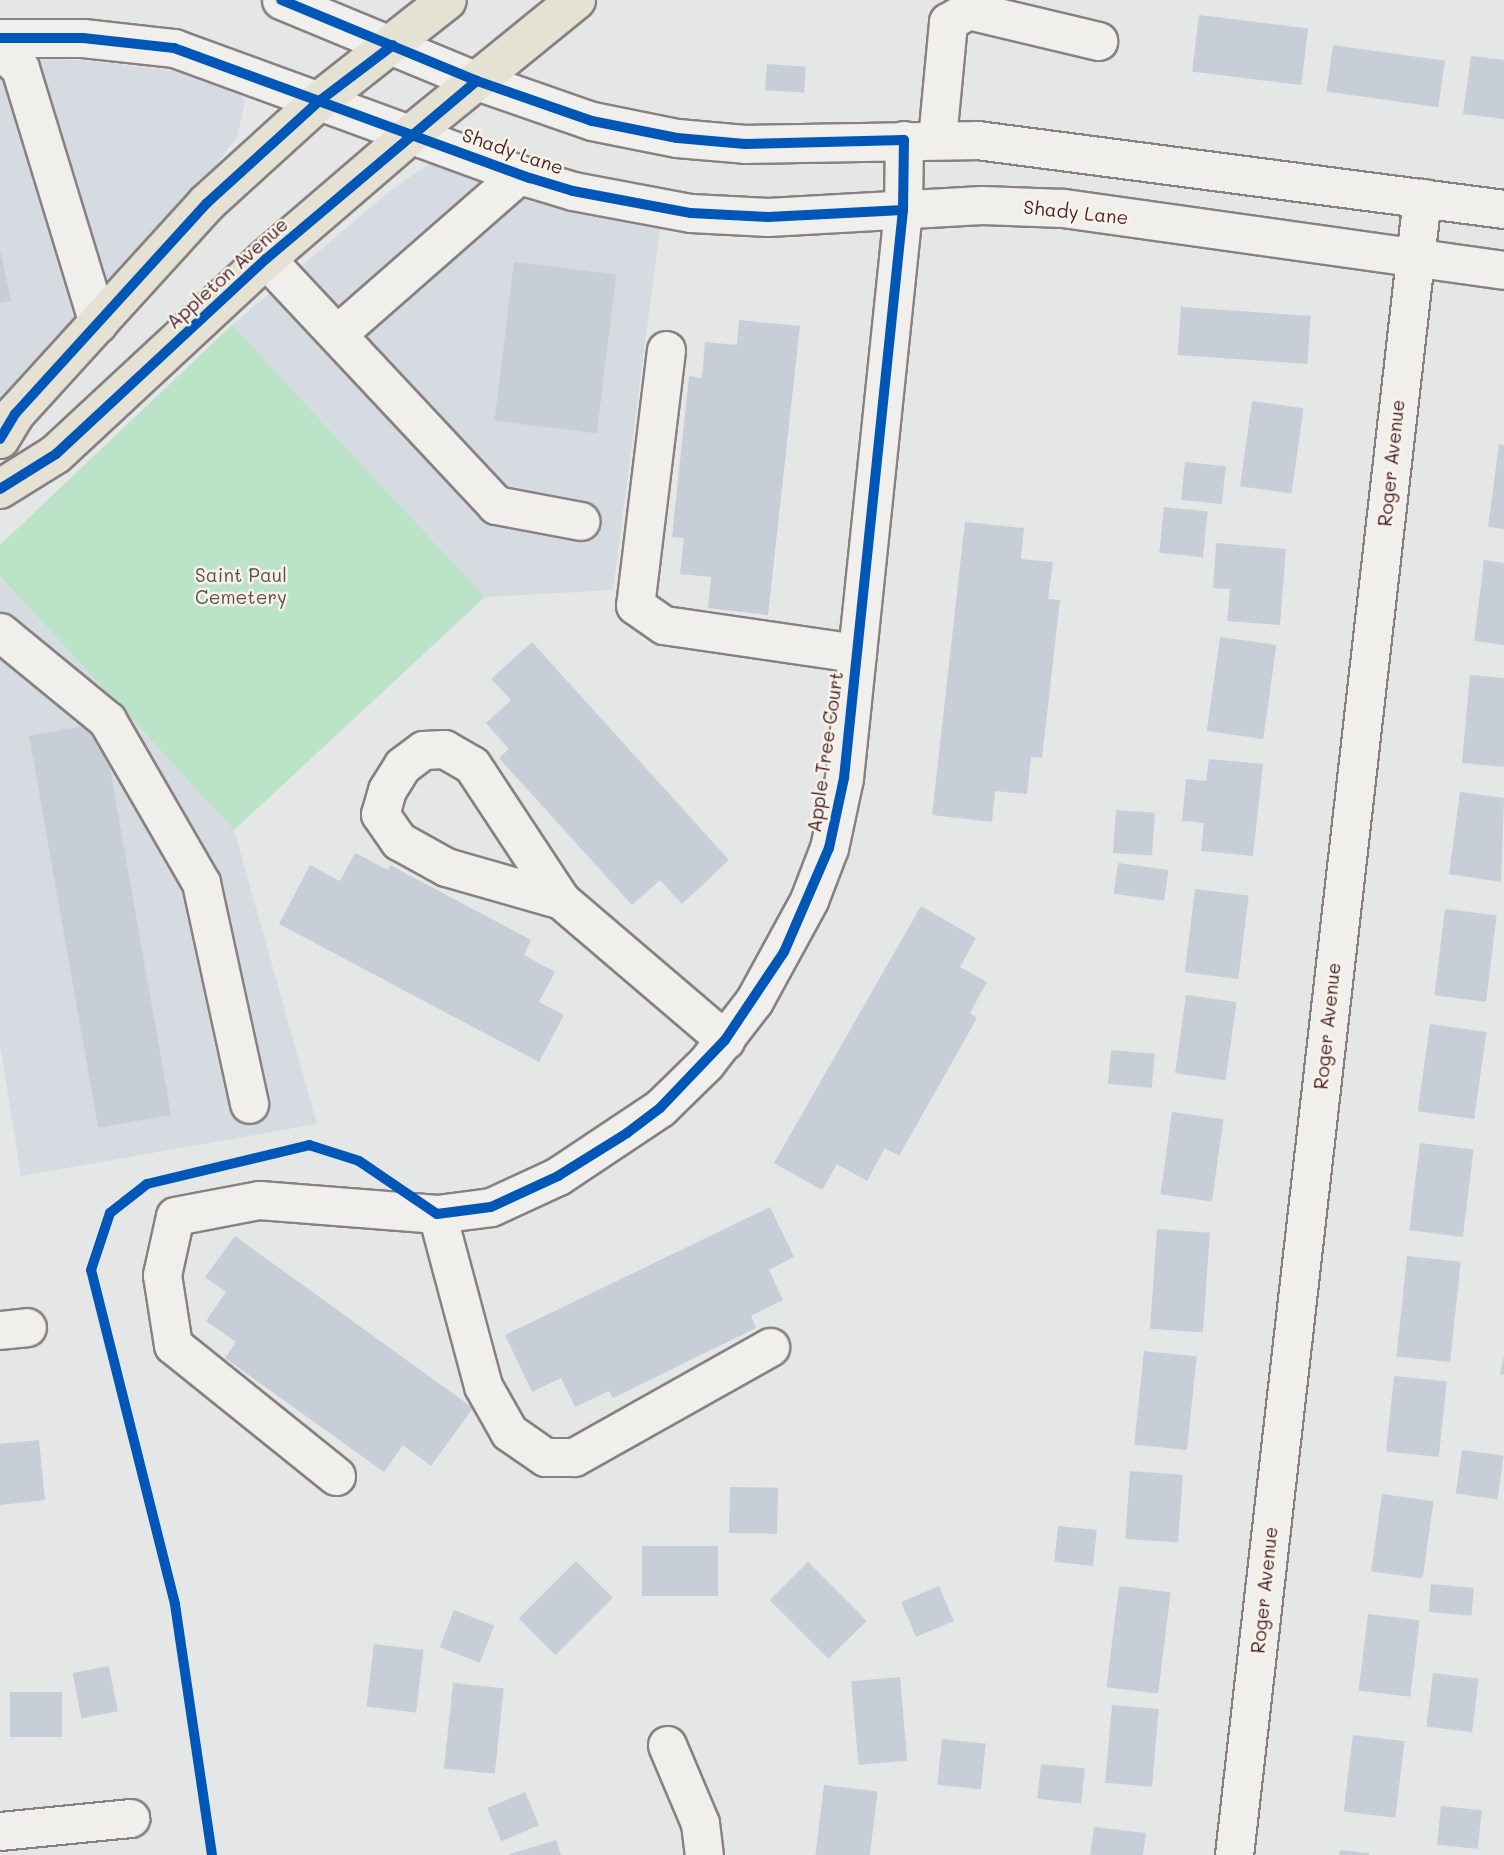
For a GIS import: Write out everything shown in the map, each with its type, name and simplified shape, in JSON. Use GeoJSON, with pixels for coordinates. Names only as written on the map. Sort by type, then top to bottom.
{"type":"FeatureCollection","features":[{"type":"Feature","properties":{"kind":"main road"},"geometry":{"type":"LineString","coordinates":[[0,439],[15,414],[207,204],[317,102],[447,0]]}},
{"type":"Feature","properties":{"kind":"main road","name":"Appleton Avenue"},"geometry":{"type":"LineString","coordinates":[[0,489],[56,454],[267,259],[410,135],[576,0]]}},
{"type":"Feature","properties":{"kind":"street"},"geometry":{"type":"LineString","coordinates":[[281,0],[477,81],[592,121],[677,138],[745,144],[920,140],[1114,155],[1504,209]]}},
{"type":"Feature","properties":{"kind":"street","name":"Apple Tree Court"},"geometry":{"type":"LineString","coordinates":[[336,1476],[173,1345],[162,1275],[175,1216],[259,1199],[437,1214],[491,1207],[558,1176],[660,1108],[725,1040],[785,952],[829,848],[844,778],[903,210],[948,22],[968,10],[1098,41]]}},
{"type":"Feature","properties":{"kind":"street","name":"Shady Lane"},"geometry":{"type":"LineString","coordinates":[[0,38],[83,38],[174,48],[223,62],[317,102],[573,191],[691,213],[768,217],[982,205],[1063,208],[1504,270]]}},
{"type":"Feature","properties":{"kind":"street"},"geometry":{"type":"LineString","coordinates":[[0,50],[20,68],[98,323]]}},
{"type":"Feature","properties":{"kind":"street"},"geometry":{"type":"LineString","coordinates":[[337,334],[520,174]]}},
{"type":"Feature","properties":{"kind":"street","name":"Roger Avenue"},"geometry":{"type":"LineString","coordinates":[[1234,1855],[1422,198]]}},
{"type":"Feature","properties":{"kind":"street"},"geometry":{"type":"LineString","coordinates":[[267,259],[496,505],[581,521]]}},
{"type":"Feature","properties":{"kind":"street"},"geometry":{"type":"LineString","coordinates":[[666,351],[635,604],[664,625],[857,653]]}},
{"type":"Feature","properties":{"kind":"street"},"geometry":{"type":"LineString","coordinates":[[0,632],[107,720],[201,883],[249,1104]]}},
{"type":"Feature","properties":{"kind":"street"},"geometry":{"type":"LineString","coordinates":[[561,900],[446,867],[399,841],[380,814],[387,790],[402,766],[423,750],[443,749],[472,765],[561,900],[725,1040]]}},
{"type":"Feature","properties":{"kind":"street"},"geometry":{"type":"LineString","coordinates":[[437,1214],[483,1386],[509,1432],[545,1457],[575,1457],[770,1347]]}},
{"type":"Feature","properties":{"kind":"street"},"geometry":{"type":"LineString","coordinates":[[667,1745],[700,1823],[704,1855]]}},
{"type":"Feature","properties":{"kind":"street"},"geometry":{"type":"LineString","coordinates":[[0,1830],[130,1818]]}},
{"type":"Feature","properties":{"kind":"shaded area"},"geometry":{"type":"Polygon","coordinates":[[[25,59],[80,60],[212,75],[236,87],[245,102],[237,137],[202,184],[0,404],[0,62],[25,59]]]}},
{"type":"Feature","properties":{"kind":"shaded area"},"geometry":{"type":"Polygon","coordinates":[[[429,164],[468,173],[545,205],[660,228],[613,590],[485,597],[232,325],[390,191],[429,164]]]}},
{"type":"Feature","properties":{"kind":"shaded area"},"geometry":{"type":"Polygon","coordinates":[[[0,578],[234,830],[317,1124],[21,1176],[0,1044],[0,578]]]}},
{"type":"Feature","properties":{"kind":"green space","name":"Saint Paul Cemetery"},"geometry":{"type":"Polygon","coordinates":[[[232,325],[485,597],[234,830],[0,577],[0,545],[232,325]]]}},
{"type":"Feature","properties":{"kind":"building"},"geometry":{"type":"Polygon","coordinates":[[[1199,15],[1308,28],[1301,85],[1192,72],[1199,15]]]}},
{"type":"Feature","properties":{"kind":"building"},"geometry":{"type":"Polygon","coordinates":[[[1333,45],[1445,61],[1438,107],[1326,92],[1333,45]]]}},
{"type":"Feature","properties":{"kind":"building"},"geometry":{"type":"Polygon","coordinates":[[[1471,56],[1504,60],[1504,119],[1463,114],[1471,56]]]}},
{"type":"Feature","properties":{"kind":"building"},"geometry":{"type":"Polygon","coordinates":[[[767,64],[806,67],[804,93],[765,90],[767,64]]]}},
{"type":"Feature","properties":{"kind":"building"},"geometry":{"type":"Polygon","coordinates":[[[0,250],[11,301],[0,303],[0,250]]]}},
{"type":"Feature","properties":{"kind":"building"},"geometry":{"type":"Polygon","coordinates":[[[514,262],[616,275],[597,433],[495,421],[514,262]]]}},
{"type":"Feature","properties":{"kind":"building"},"geometry":{"type":"Polygon","coordinates":[[[1181,307],[1311,316],[1307,364],[1178,355],[1181,307]]]}},
{"type":"Feature","properties":{"kind":"building"},"geometry":{"type":"Polygon","coordinates":[[[739,320],[800,326],[768,615],[708,608],[711,577],[680,574],[684,538],[672,537],[689,376],[702,378],[705,342],[737,345],[739,320]]]}},
{"type":"Feature","properties":{"kind":"building"},"geometry":{"type":"Polygon","coordinates":[[[1252,401],[1303,408],[1292,493],[1240,486],[1252,401]]]}},
{"type":"Feature","properties":{"kind":"building"},"geometry":{"type":"Polygon","coordinates":[[[1499,444],[1504,445],[1504,529],[1488,527],[1499,444]]]}},
{"type":"Feature","properties":{"kind":"building"},"geometry":{"type":"Polygon","coordinates":[[[1185,462],[1226,466],[1222,504],[1181,500],[1185,462]]]}},
{"type":"Feature","properties":{"kind":"building"},"geometry":{"type":"Polygon","coordinates":[[[1164,507],[1208,512],[1203,557],[1159,553],[1164,507]]]}},
{"type":"Feature","properties":{"kind":"building"},"geometry":{"type":"Polygon","coordinates":[[[965,522],[1024,528],[1021,559],[1053,562],[1048,599],[1060,600],[1042,758],[1031,757],[1027,794],[995,791],[992,822],[932,815],[965,522]]]}},
{"type":"Feature","properties":{"kind":"building"},"geometry":{"type":"Polygon","coordinates":[[[1216,543],[1286,549],[1280,625],[1227,621],[1230,589],[1213,588],[1216,543]]]}},
{"type":"Feature","properties":{"kind":"building"},"geometry":{"type":"Polygon","coordinates":[[[1484,560],[1504,563],[1504,645],[1474,641],[1484,560]]]}},
{"type":"Feature","properties":{"kind":"building"},"geometry":{"type":"Polygon","coordinates":[[[1220,637],[1276,645],[1263,739],[1207,731],[1220,637]]]}},
{"type":"Feature","properties":{"kind":"building"},"geometry":{"type":"Polygon","coordinates":[[[532,642],[729,860],[682,904],[660,880],[632,905],[499,758],[509,749],[486,723],[511,700],[491,679],[532,642]]]}},
{"type":"Feature","properties":{"kind":"building"},"geometry":{"type":"Polygon","coordinates":[[[1470,675],[1504,678],[1504,767],[1462,763],[1470,675]]]}},
{"type":"Feature","properties":{"kind":"building"},"geometry":{"type":"Polygon","coordinates":[[[102,723],[171,1115],[98,1128],[29,736],[102,723]]]}},
{"type":"Feature","properties":{"kind":"building"},"geometry":{"type":"Polygon","coordinates":[[[1209,759],[1263,764],[1253,856],[1201,851],[1204,823],[1182,821],[1186,779],[1206,781],[1209,759]]]}},
{"type":"Feature","properties":{"kind":"building"},"geometry":{"type":"Polygon","coordinates":[[[1460,792],[1504,798],[1501,882],[1449,874],[1460,792]]]}},
{"type":"Feature","properties":{"kind":"building"},"geometry":{"type":"Polygon","coordinates":[[[1116,810],[1155,813],[1152,856],[1113,853],[1116,810]]]}},
{"type":"Feature","properties":{"kind":"building"},"geometry":{"type":"Polygon","coordinates":[[[355,853],[388,870],[390,865],[531,940],[524,955],[555,972],[539,1002],[564,1015],[539,1062],[279,924],[310,865],[340,881],[355,853]]]}},
{"type":"Feature","properties":{"kind":"building"},"geometry":{"type":"Polygon","coordinates":[[[1118,863],[1169,870],[1164,901],[1114,894],[1118,863]]]}},
{"type":"Feature","properties":{"kind":"building"},"geometry":{"type":"Polygon","coordinates":[[[1195,889],[1249,896],[1238,979],[1185,972],[1195,889]]]}},
{"type":"Feature","properties":{"kind":"building"},"geometry":{"type":"Polygon","coordinates":[[[921,906],[976,938],[960,967],[987,982],[970,1013],[977,1018],[899,1156],[885,1148],[867,1181],[837,1164],[822,1190],[774,1163],[921,906]]]}},
{"type":"Feature","properties":{"kind":"building"},"geometry":{"type":"Polygon","coordinates":[[[1445,909],[1497,915],[1486,1002],[1434,995],[1445,909]]]}},
{"type":"Feature","properties":{"kind":"building"},"geometry":{"type":"Polygon","coordinates":[[[1186,995],[1237,1002],[1226,1080],[1175,1073],[1186,995]]]}},
{"type":"Feature","properties":{"kind":"building"},"geometry":{"type":"Polygon","coordinates":[[[1430,1024],[1486,1032],[1474,1119],[1418,1111],[1430,1024]]]}},
{"type":"Feature","properties":{"kind":"building"},"geometry":{"type":"Polygon","coordinates":[[[1111,1050],[1155,1054],[1152,1088],[1108,1084],[1111,1050]]]}},
{"type":"Feature","properties":{"kind":"building"},"geometry":{"type":"Polygon","coordinates":[[[1172,1112],[1223,1119],[1212,1201],[1160,1194],[1172,1112]]]}},
{"type":"Feature","properties":{"kind":"building"},"geometry":{"type":"Polygon","coordinates":[[[1420,1143],[1474,1150],[1463,1237],[1409,1230],[1420,1143]]]}},
{"type":"Feature","properties":{"kind":"building"},"geometry":{"type":"Polygon","coordinates":[[[770,1207],[794,1257],[769,1270],[783,1300],[751,1316],[756,1328],[613,1398],[609,1391],[575,1407],[561,1378],[532,1392],[505,1335],[770,1207]]]}},
{"type":"Feature","properties":{"kind":"building"},"geometry":{"type":"Polygon","coordinates":[[[1157,1229],[1210,1233],[1203,1332],[1150,1329],[1157,1229]]]}},
{"type":"Feature","properties":{"kind":"building"},"geometry":{"type":"Polygon","coordinates":[[[235,1236],[473,1408],[431,1466],[403,1445],[384,1472],[225,1358],[236,1342],[206,1321],[226,1292],[205,1277],[235,1236]]]}},
{"type":"Feature","properties":{"kind":"building"},"geometry":{"type":"Polygon","coordinates":[[[1407,1256],[1461,1262],[1450,1362],[1396,1356],[1407,1256]]]}},
{"type":"Feature","properties":{"kind":"building"},"geometry":{"type":"Polygon","coordinates":[[[1144,1351],[1197,1357],[1187,1450],[1134,1444],[1144,1351]]]}},
{"type":"Feature","properties":{"kind":"building"},"geometry":{"type":"Polygon","coordinates":[[[1504,1355],[1504,1375],[1500,1374],[1504,1355]]]}},
{"type":"Feature","properties":{"kind":"building"},"geometry":{"type":"Polygon","coordinates":[[[1394,1376],[1447,1382],[1439,1457],[1386,1452],[1394,1376]]]}},
{"type":"Feature","properties":{"kind":"building"},"geometry":{"type":"Polygon","coordinates":[[[39,1440],[45,1500],[0,1505],[0,1444],[39,1440]]]}},
{"type":"Feature","properties":{"kind":"building"},"geometry":{"type":"Polygon","coordinates":[[[1462,1450],[1504,1456],[1497,1499],[1456,1494],[1462,1450]]]}},
{"type":"Feature","properties":{"kind":"building"},"geometry":{"type":"Polygon","coordinates":[[[1130,1471],[1183,1475],[1178,1543],[1125,1539],[1130,1471]]]}},
{"type":"Feature","properties":{"kind":"building"},"geometry":{"type":"Polygon","coordinates":[[[730,1487],[778,1488],[777,1534],[729,1533],[730,1487]]]}},
{"type":"Feature","properties":{"kind":"building"},"geometry":{"type":"Polygon","coordinates":[[[1382,1494],[1433,1501],[1423,1578],[1371,1571],[1382,1494]]]}},
{"type":"Feature","properties":{"kind":"building"},"geometry":{"type":"Polygon","coordinates":[[[1058,1526],[1097,1530],[1093,1566],[1054,1562],[1058,1526]]]}},
{"type":"Feature","properties":{"kind":"building"},"geometry":{"type":"Polygon","coordinates":[[[642,1546],[718,1546],[718,1596],[642,1596],[642,1546]]]}},
{"type":"Feature","properties":{"kind":"building"},"geometry":{"type":"Polygon","coordinates":[[[576,1561],[613,1598],[555,1655],[519,1618],[576,1561]]]}},
{"type":"Feature","properties":{"kind":"building"},"geometry":{"type":"Polygon","coordinates":[[[808,1562],[867,1621],[829,1659],[770,1600],[808,1562]]]}},
{"type":"Feature","properties":{"kind":"building"},"geometry":{"type":"Polygon","coordinates":[[[1431,1584],[1474,1588],[1471,1616],[1429,1612],[1431,1584]]]}},
{"type":"Feature","properties":{"kind":"building"},"geometry":{"type":"Polygon","coordinates":[[[939,1586],[954,1621],[916,1637],[901,1602],[939,1586]]]}},
{"type":"Feature","properties":{"kind":"building"},"geometry":{"type":"Polygon","coordinates":[[[1119,1586],[1171,1592],[1158,1694],[1107,1687],[1119,1586]]]}},
{"type":"Feature","properties":{"kind":"building"},"geometry":{"type":"Polygon","coordinates":[[[454,1610],[494,1625],[480,1663],[440,1647],[454,1610]]]}},
{"type":"Feature","properties":{"kind":"building"},"geometry":{"type":"Polygon","coordinates":[[[1368,1614],[1420,1620],[1410,1697],[1359,1690],[1368,1614]]]}},
{"type":"Feature","properties":{"kind":"building"},"geometry":{"type":"Polygon","coordinates":[[[374,1644],[424,1650],[416,1713],[366,1707],[374,1644]]]}},
{"type":"Feature","properties":{"kind":"building"},"geometry":{"type":"Polygon","coordinates":[[[109,1666],[118,1711],[81,1718],[73,1673],[109,1666]]]}},
{"type":"Feature","properties":{"kind":"building"},"geometry":{"type":"Polygon","coordinates":[[[1433,1673],[1479,1679],[1472,1732],[1426,1727],[1433,1673]]]}},
{"type":"Feature","properties":{"kind":"building"},"geometry":{"type":"Polygon","coordinates":[[[900,1677],[907,1761],[859,1765],[851,1681],[900,1677]]]}},
{"type":"Feature","properties":{"kind":"building"},"geometry":{"type":"Polygon","coordinates":[[[453,1683],[504,1688],[495,1774],[444,1769],[453,1683]]]}},
{"type":"Feature","properties":{"kind":"building"},"geometry":{"type":"Polygon","coordinates":[[[10,1692],[62,1692],[62,1737],[10,1737],[10,1692]]]}},
{"type":"Feature","properties":{"kind":"building"},"geometry":{"type":"Polygon","coordinates":[[[1112,1705],[1159,1709],[1152,1787],[1105,1783],[1112,1705]]]}},
{"type":"Feature","properties":{"kind":"building"},"geometry":{"type":"Polygon","coordinates":[[[1353,1735],[1405,1741],[1395,1818],[1344,1811],[1353,1735]]]}},
{"type":"Feature","properties":{"kind":"building"},"geometry":{"type":"Polygon","coordinates":[[[942,1739],[986,1744],[981,1789],[937,1785],[942,1739]]]}},
{"type":"Feature","properties":{"kind":"building"},"geometry":{"type":"Polygon","coordinates":[[[1041,1764],[1085,1769],[1081,1803],[1037,1799],[1041,1764]]]}},
{"type":"Feature","properties":{"kind":"building"},"geometry":{"type":"Polygon","coordinates":[[[824,1785],[878,1792],[870,1855],[815,1855],[824,1785]]]}},
{"type":"Feature","properties":{"kind":"building"},"geometry":{"type":"Polygon","coordinates":[[[525,1792],[539,1825],[501,1841],[487,1808],[525,1792]]]}},
{"type":"Feature","properties":{"kind":"building"},"geometry":{"type":"Polygon","coordinates":[[[1441,1806],[1482,1810],[1478,1849],[1437,1845],[1441,1806]]]}},
{"type":"Feature","properties":{"kind":"building"},"geometry":{"type":"Polygon","coordinates":[[[1094,1827],[1146,1833],[1143,1855],[1090,1855],[1094,1827]]]}},
{"type":"Feature","properties":{"kind":"building"},"geometry":{"type":"Polygon","coordinates":[[[556,1840],[561,1855],[510,1855],[510,1854],[556,1840]]]}},
{"type":"Feature","properties":{"kind":"building"},"geometry":{"type":"Polygon","coordinates":[[[1340,1850],[1369,1853],[1369,1855],[1339,1855],[1340,1850]]]}},
{"type":"Feature","properties":{"kind":"cycle path"},"geometry":{"type":"LineString","coordinates":[[212,1855],[175,1604],[91,1270],[110,1213],[147,1184],[309,1145],[359,1161],[437,1214],[491,1207],[558,1176],[627,1133],[660,1108],[725,1040],[784,952],[829,848],[844,778],[903,210],[904,140],[745,144],[677,138],[592,121],[477,81],[281,0]]}},
{"type":"Feature","properties":{"kind":"cycle path"},"geometry":{"type":"LineString","coordinates":[[0,38],[83,38],[174,48],[530,178],[573,191],[691,213],[768,217],[903,210]]}},
{"type":"Feature","properties":{"kind":"cycle path"},"geometry":{"type":"LineString","coordinates":[[0,439],[15,414],[207,203],[318,102],[393,45]]}},
{"type":"Feature","properties":{"kind":"cycle path"},"geometry":{"type":"LineString","coordinates":[[0,489],[56,454],[266,259],[477,81]]}}]}
